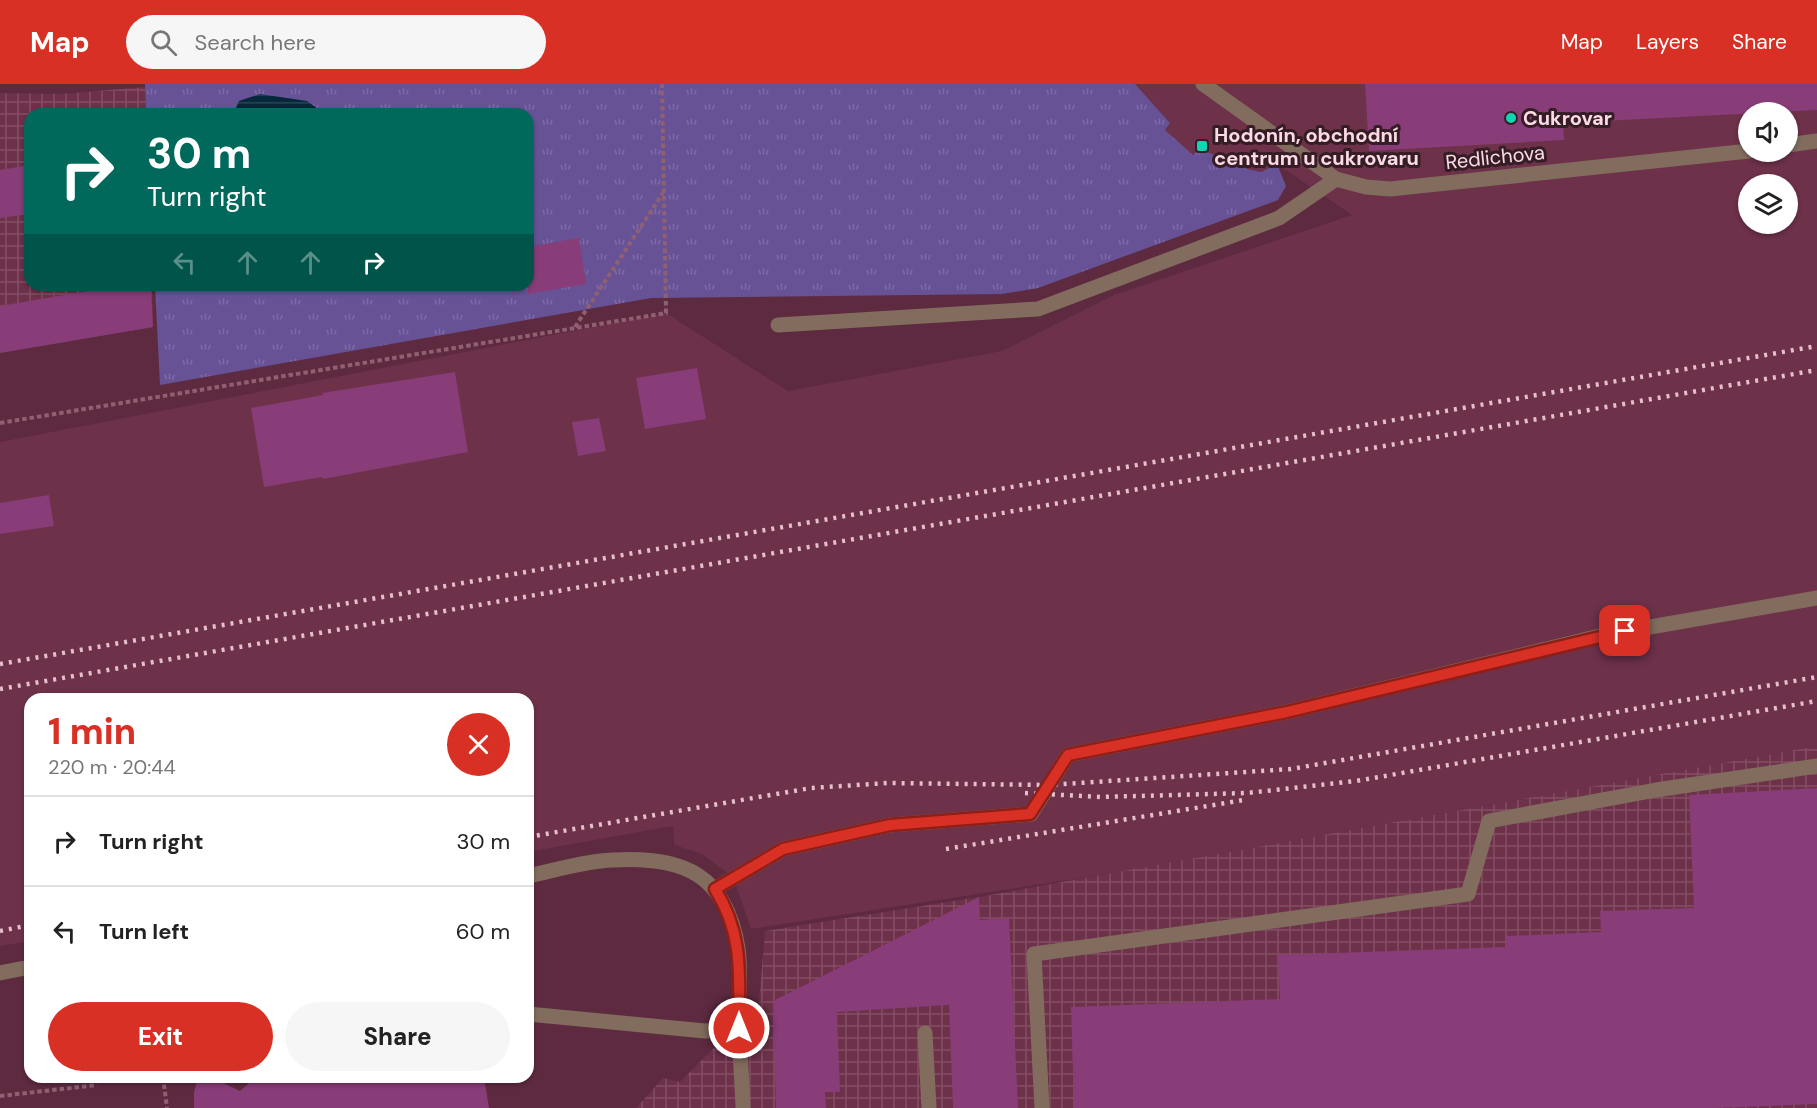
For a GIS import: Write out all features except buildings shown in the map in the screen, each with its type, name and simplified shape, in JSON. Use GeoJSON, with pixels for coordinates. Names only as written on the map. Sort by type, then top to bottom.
{"type":"FeatureCollection","features":[{"type":"Feature","properties":{"kind":"street","name":"Redlichova"},"geometry":{"type":"LineString","coordinates":[[1203,84],[1336,179],[1366,187],[1390,189],[1738,152]]}},
{"type":"Feature","properties":{"kind":"street"},"geometry":{"type":"LineString","coordinates":[[1798,144],[1817,141]]}},
{"type":"Feature","properties":{"kind":"street"},"geometry":{"type":"LineString","coordinates":[[778,325],[1038,309],[1279,218],[1336,179]]}},
{"type":"Feature","properties":{"kind":"street"},"geometry":{"type":"LineString","coordinates":[[715,889],[783,849],[890,825],[1030,814],[1068,755],[1287,712],[1604,634],[1817,598]]}},
{"type":"Feature","properties":{"kind":"street"},"geometry":{"type":"LineString","coordinates":[[1042,1108],[1034,954],[1468,894],[1489,821],[1656,790],[1817,766]]}},
{"type":"Feature","properties":{"kind":"street"},"geometry":{"type":"LineString","coordinates":[[534,875],[612,860],[657,861],[681,867],[699,876],[715,889],[732,922],[738,951],[743,1108]]}},
{"type":"Feature","properties":{"kind":"street"},"geometry":{"type":"LineString","coordinates":[[0,973],[24,968]]}},
{"type":"Feature","properties":{"kind":"street"},"geometry":{"type":"LineString","coordinates":[[534,1015],[705,1031],[739,1028]]}},
{"type":"Feature","properties":{"kind":"street"},"geometry":{"type":"LineString","coordinates":[[925,1033],[929,1108]]}},
{"type":"Feature","properties":{"kind":"path"},"geometry":{"type":"LineString","coordinates":[[0,423],[666,313],[662,84]]}},
{"type":"Feature","properties":{"kind":"path"},"geometry":{"type":"LineString","coordinates":[[575,328],[664,192]]}},
{"type":"Feature","properties":{"kind":"path"},"geometry":{"type":"LineString","coordinates":[[165,1083],[167,1108]]}},
{"type":"Feature","properties":{"kind":"path"},"geometry":{"type":"LineString","coordinates":[[0,1096],[97,1085]]}},
{"type":"Feature","properties":{"kind":"shaded area"},"geometry":{"type":"Polygon","coordinates":[[[1135,84],[1817,84],[1817,746],[1114,873],[751,929],[733,877],[702,854],[674,845],[673,826],[534,851],[534,693],[24,693],[24,942],[0,946],[0,442],[666,313],[788,391],[1002,351],[1114,295],[1352,215],[1277,164],[1261,172],[1193,156],[1165,130],[1170,123],[1135,84]]]}},
{"type":"Feature","properties":{"kind":"shaded area"},"geometry":{"type":"Polygon","coordinates":[[[145,87],[146,108],[24,108],[24,291],[152,291],[153,327],[0,353],[0,93],[60,94],[145,87]]]}},
{"type":"Feature","properties":{"kind":"shaded area"},"geometry":{"type":"Polygon","coordinates":[[[1817,746],[1817,1108],[636,1108],[663,1078],[680,1082],[759,1003],[765,931],[979,897],[1817,746]]]}},
{"type":"Feature","properties":{"kind":"green space"},"geometry":{"type":"Polygon","coordinates":[[[145,84],[1135,84],[1170,123],[1165,130],[1193,155],[1200,149],[1247,169],[1261,172],[1277,164],[1286,186],[1278,200],[1038,288],[1002,294],[651,298],[160,385],[155,291],[534,291],[534,108],[146,108],[145,84]]]}},
{"type":"Feature","properties":{"kind":"water"},"geometry":{"type":"Polygon","coordinates":[[[260,94],[307,101],[317,108],[236,108],[239,101],[260,94]]]}},
{"type":"Feature","properties":{"kind":"railway"},"geometry":{"type":"LineString","coordinates":[[0,664],[1817,346]]}},
{"type":"Feature","properties":{"kind":"railway"},"geometry":{"type":"LineString","coordinates":[[0,689],[1817,370]]}},
{"type":"Feature","properties":{"kind":"railway"},"geometry":{"type":"LineString","coordinates":[[534,836],[811,788],[888,783],[1049,785],[1291,769],[1817,677]]}},
{"type":"Feature","properties":{"kind":"railway"},"geometry":{"type":"LineString","coordinates":[[1025,793],[1101,797],[1247,793],[1356,781],[1817,701]]}},
{"type":"Feature","properties":{"kind":"railway"},"geometry":{"type":"LineString","coordinates":[[946,849],[1244,800]]}},
{"type":"Feature","properties":{"kind":"railway"},"geometry":{"type":"LineString","coordinates":[[0,931],[24,926]]}},
{"type":"Feature","properties":{"kind":"place","name":"Cukrovar"},"geometry":{"type":"Point","coordinates":[1511,118]}},
{"type":"Feature","properties":{"kind":"place","name":"Hodonín, obchodní centrum u cukrovaru"},"geometry":{"type":"Point","coordinates":[1202,146]}},
{"type":"Feature","properties":{"kind":"route"},"geometry":{"type":"LineString","coordinates":[[739,1028],[738,951],[732,922],[715,889],[783,849],[890,825],[1030,814],[1068,755],[1287,712],[1604,634],[1625,631]]}}]}
